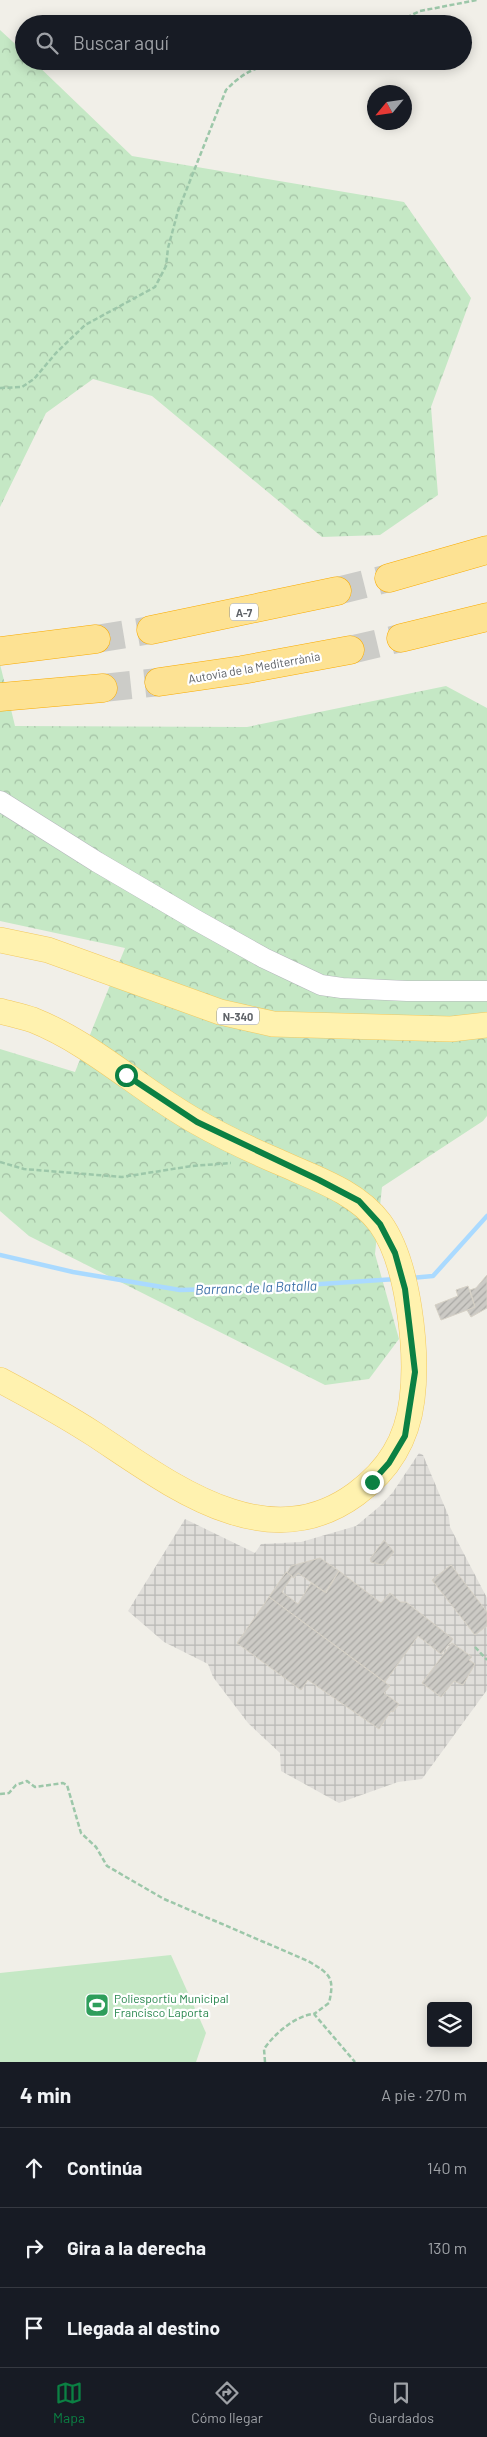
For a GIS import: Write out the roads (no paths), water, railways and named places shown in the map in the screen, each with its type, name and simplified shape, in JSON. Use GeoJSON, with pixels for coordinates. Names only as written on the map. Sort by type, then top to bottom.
{"type":"FeatureCollection","features":[{"type":"Feature","properties":{"kind":"highway"},"geometry":{"type":"LineString","coordinates":[[389,578],[487,550]]}},
{"type":"Feature","properties":{"kind":"highway","name":"A-7"},"geometry":{"type":"LineString","coordinates":[[151,630],[337,591]]}},
{"type":"Feature","properties":{"kind":"highway"},"geometry":{"type":"LineString","coordinates":[[401,638],[483,618]]}},
{"type":"Feature","properties":{"kind":"highway"},"geometry":{"type":"LineString","coordinates":[[0,651],[96,639]]}},
{"type":"Feature","properties":{"kind":"highway","name":"Autovia de la Mediterrània"},"geometry":{"type":"LineString","coordinates":[[158,682],[242,670],[350,650]]}},
{"type":"Feature","properties":{"kind":"highway"},"geometry":{"type":"LineString","coordinates":[[0,697],[103,688]]}},
{"type":"Feature","properties":{"kind":"main road","name":"N-340"},"geometry":{"type":"LineString","coordinates":[[0,940],[57,952],[220,1012],[273,1024],[451,1029],[487,1025]]}},
{"type":"Feature","properties":{"kind":"main road"},"geometry":{"type":"LineString","coordinates":[[0,1011],[32,1019],[52,1029],[105,1060],[197,1122],[359,1201],[380,1224],[395,1253],[405,1289],[416,1364],[412,1403],[405,1436],[389,1463],[372,1482],[346,1502],[316,1515],[297,1520],[270,1520],[242,1516],[203,1500],[135,1461],[70,1419],[0,1380]]}},
{"type":"Feature","properties":{"kind":"street"},"geometry":{"type":"LineString","coordinates":[[0,801],[196,920],[264,958],[321,985],[342,988],[407,991],[487,990]]}},
{"type":"Feature","properties":{"kind":"waterway","name":"Barranc de la Batalla"},"geometry":{"type":"LineString","coordinates":[[411,1278],[433,1276],[487,1216]]}},
{"type":"Feature","properties":{"kind":"waterway","name":"Barranc de la Batalla"},"geometry":{"type":"LineString","coordinates":[[0,1255],[73,1272],[180,1290],[261,1288],[396,1279]]}},
{"type":"Feature","properties":{"kind":"tunnel"},"geometry":{"type":"LineString","coordinates":[[337,591],[389,578]]}},
{"type":"Feature","properties":{"kind":"tunnel"},"geometry":{"type":"LineString","coordinates":[[96,639],[151,630]]}},
{"type":"Feature","properties":{"kind":"tunnel"},"geometry":{"type":"LineString","coordinates":[[350,650],[401,638]]}},
{"type":"Feature","properties":{"kind":"tunnel"},"geometry":{"type":"LineString","coordinates":[[103,688],[159,682]]}},
{"type":"Feature","properties":{"kind":"place","name":"Poliesportiu Municipal Francisco Laporta"},"geometry":{"type":"Point","coordinates":[97,2005]}}]}
